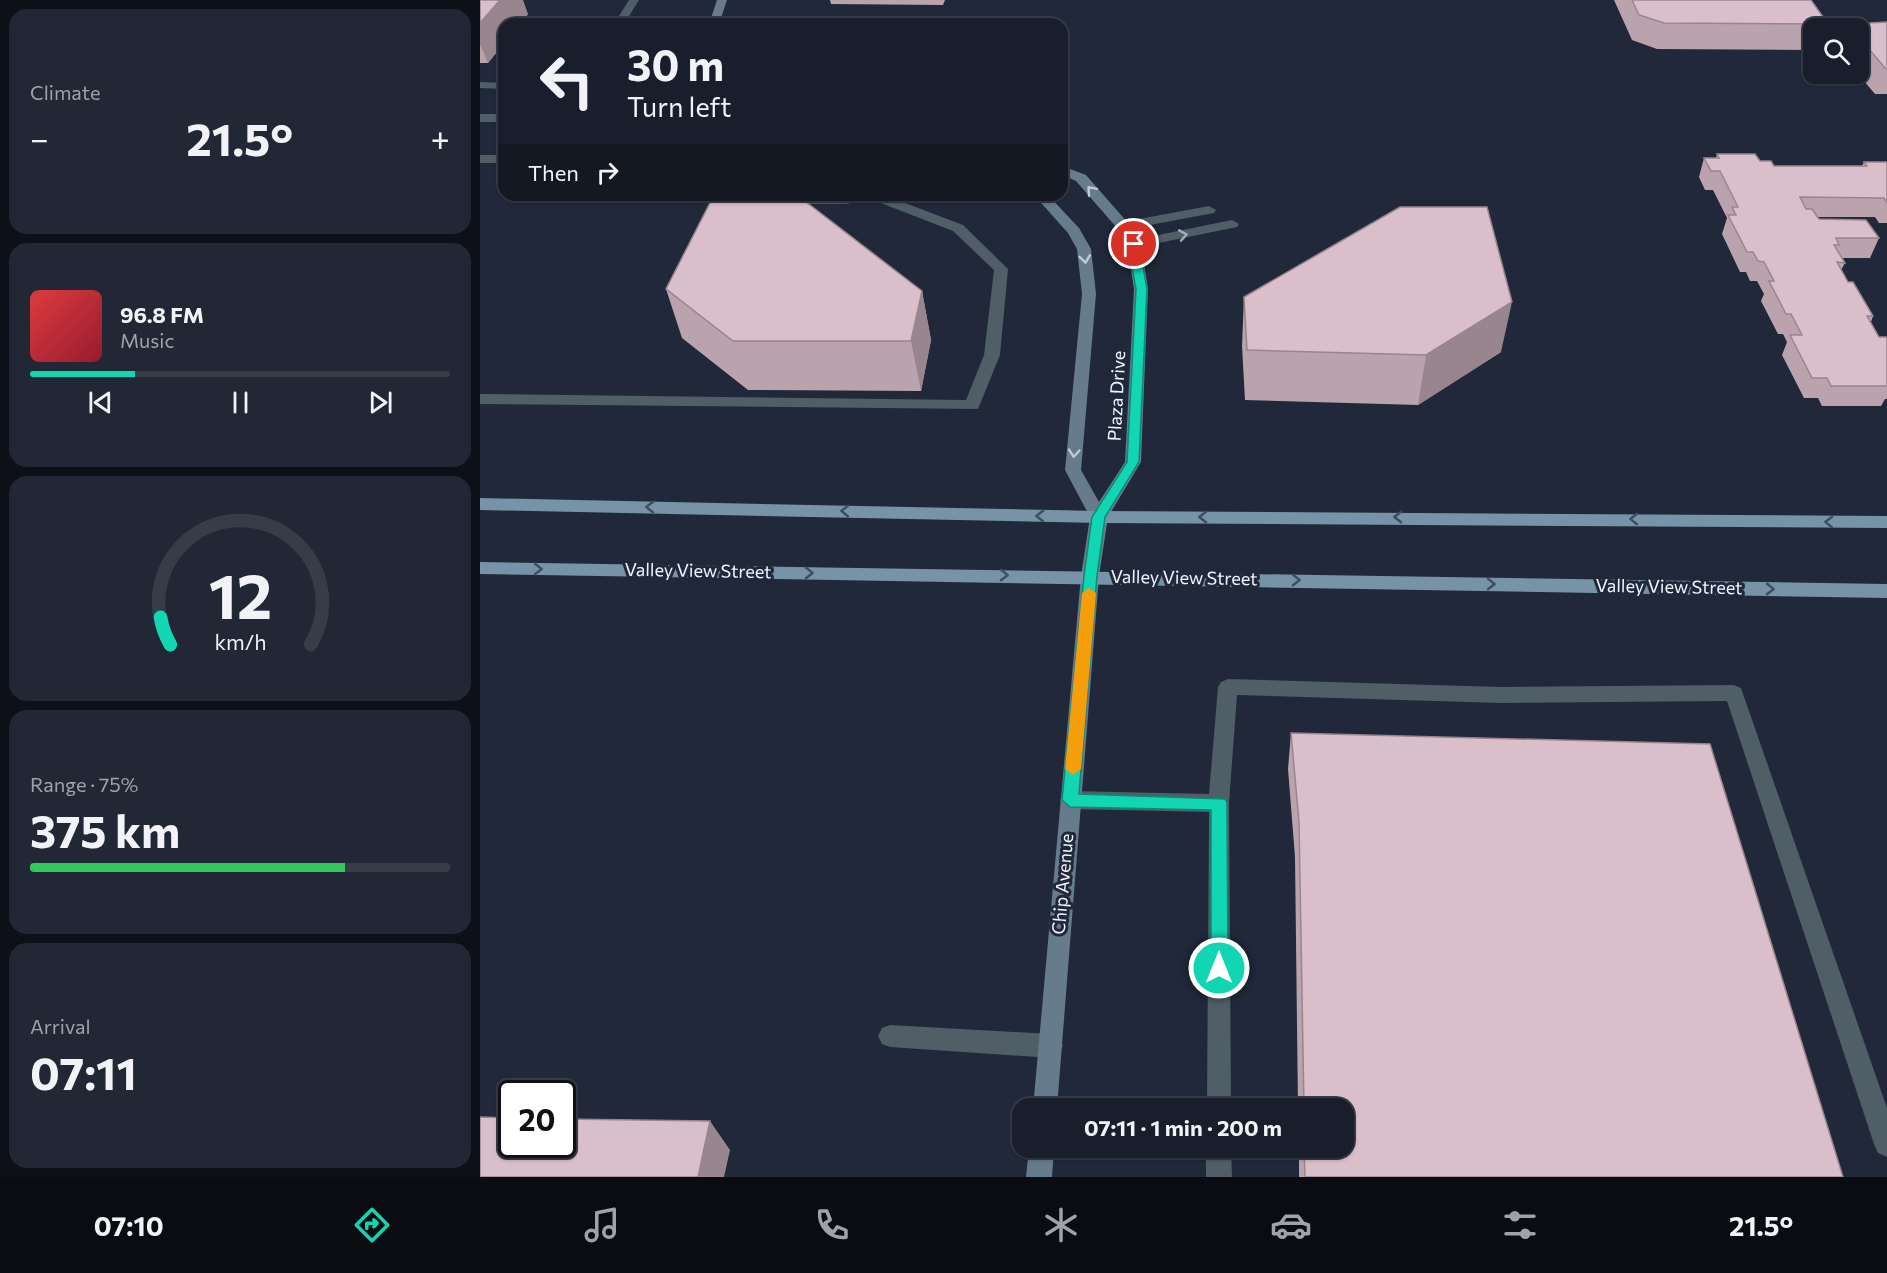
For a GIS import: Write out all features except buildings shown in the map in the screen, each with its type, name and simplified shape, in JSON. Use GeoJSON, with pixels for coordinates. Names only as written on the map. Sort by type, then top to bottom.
{"type":"FeatureCollection","features":[{"type":"Feature","properties":{"kind":"main road"},"geometry":{"type":"LineString","coordinates":[[480,504],[1099,517],[1887,522]]}},
{"type":"Feature","properties":{"kind":"main road","name":"Valley View Street"},"geometry":{"type":"LineString","coordinates":[[480,568],[1090,576],[1887,591]]}},
{"type":"Feature","properties":{"kind":"street"},"geometry":{"type":"LineString","coordinates":[[716,18],[722,0]]}},
{"type":"Feature","properties":{"kind":"street","name":"Plaza Drive"},"geometry":{"type":"LineString","coordinates":[[1046,201],[1074,231],[1084,249],[1089,294],[1073,470],[1099,517],[1133,462],[1141,289],[1134,244],[1123,226],[1081,178],[1068,173]]}},
{"type":"Feature","properties":{"kind":"street","name":"Chip Avenue"},"geometry":{"type":"LineString","coordinates":[[1046,1098],[1090,576],[1099,517]]}},
{"type":"Feature","properties":{"kind":"street"},"geometry":{"type":"LineString","coordinates":[[1039,1177],[1041,1158]]}},
{"type":"Feature","properties":{"kind":"lane"},"geometry":{"type":"LineString","coordinates":[[623,18],[634,0]]}},
{"type":"Feature","properties":{"kind":"lane"},"geometry":{"type":"LineString","coordinates":[[480,85],[498,86]]}},
{"type":"Feature","properties":{"kind":"lane"},"geometry":{"type":"LineString","coordinates":[[480,118],[498,118]]}},
{"type":"Feature","properties":{"kind":"lane"},"geometry":{"type":"LineString","coordinates":[[480,159],[498,159]]}},
{"type":"Feature","properties":{"kind":"lane"},"geometry":{"type":"LineString","coordinates":[[480,399],[972,405],[992,356],[1001,269],[958,228],[894,201]]}},
{"type":"Feature","properties":{"kind":"lane"},"geometry":{"type":"LineString","coordinates":[[1123,226],[1209,210]]}},
{"type":"Feature","properties":{"kind":"lane"},"geometry":{"type":"LineString","coordinates":[[1134,244],[1232,224]]}},
{"type":"Feature","properties":{"kind":"lane"},"geometry":{"type":"LineString","coordinates":[[1219,1098],[1219,803],[1228,687],[1501,695],[1734,693],[1887,1144]]}},
{"type":"Feature","properties":{"kind":"lane"},"geometry":{"type":"LineString","coordinates":[[1070,800],[1219,803]]}},
{"type":"Feature","properties":{"kind":"lane"},"geometry":{"type":"LineString","coordinates":[[890,1036],[1051,1046]]}},
{"type":"Feature","properties":{"kind":"lane"},"geometry":{"type":"LineString","coordinates":[[1219,1158],[1219,1177]]}},
{"type":"Feature","properties":{"kind":"slow traffic"},"geometry":{"type":"LineString","coordinates":[[1073,769],[1089,593]]}},
{"type":"Feature","properties":{"kind":"route"},"geometry":{"type":"LineString","coordinates":[[1134,244],[1141,289],[1133,462],[1099,517],[1090,576],[1070,800],[1219,803],[1219,968]]}}]}
